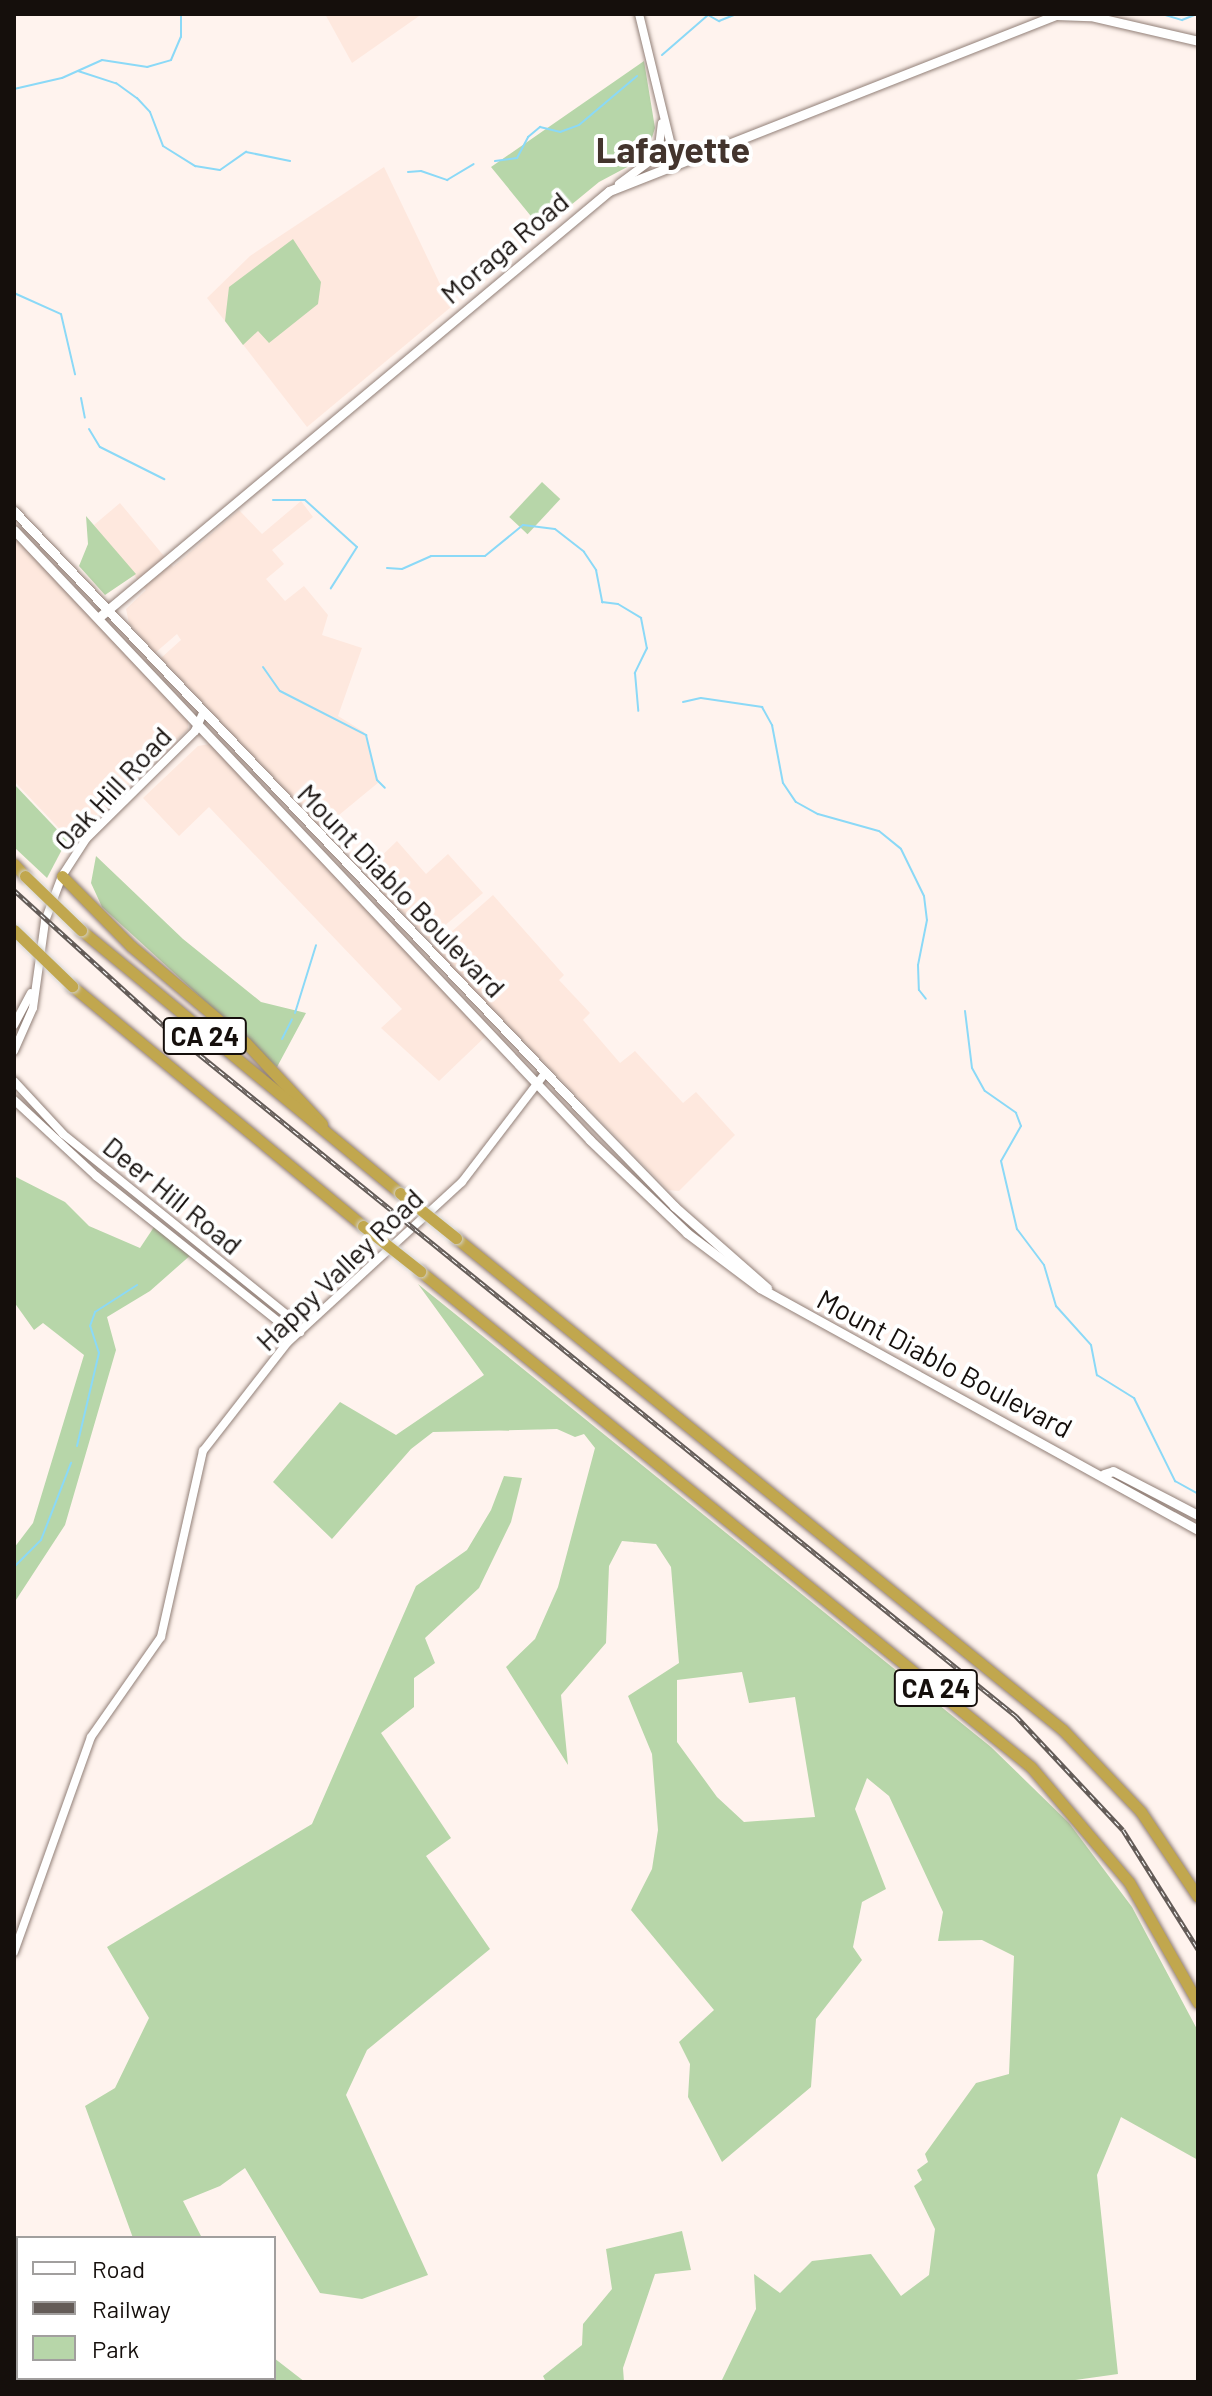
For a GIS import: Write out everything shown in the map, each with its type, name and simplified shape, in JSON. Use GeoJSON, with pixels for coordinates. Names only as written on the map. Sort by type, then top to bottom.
{"type":"FeatureCollection","features":[{"type":"Feature","properties":{"kind":"highway","name":"CA 24"},"geometry":{"type":"LineString","coordinates":[[14,864],[81,930],[1069,1735],[1141,1812],[1198,1897]]}},
{"type":"Feature","properties":{"kind":"highway"},"geometry":{"type":"LineString","coordinates":[[62,876],[131,946],[246,1043],[311,1108],[332,1137]]}},
{"type":"Feature","properties":{"kind":"highway","name":"CA 24"},"geometry":{"type":"LineString","coordinates":[[14,930],[72,986],[260,1142],[985,1727],[1052,1789],[1138,1895],[1198,2003]]}},
{"type":"Feature","properties":{"kind":"main road","name":"Moraga Road"},"geometry":{"type":"LineString","coordinates":[[98,618],[609,191],[675,162],[1056,15],[1090,16],[1198,41]]}},
{"type":"Feature","properties":{"kind":"main road","name":"Mount Diablo Boulevard"},"geometry":{"type":"LineString","coordinates":[[14,511],[674,1206],[767,1288],[875,1354],[1104,1474],[1107,1482],[1198,1530]]}},
{"type":"Feature","properties":{"kind":"main road","name":"Mount Diablo Boulevard"},"geometry":{"type":"LineString","coordinates":[[14,530],[617,1168],[687,1233],[760,1288],[767,1288]]}},
{"type":"Feature","properties":{"kind":"main road"},"geometry":{"type":"LineString","coordinates":[[394,930],[429,950]]}},
{"type":"Feature","properties":{"kind":"main road"},"geometry":{"type":"LineString","coordinates":[[420,958],[427,956],[453,974]]}},
{"type":"Feature","properties":{"kind":"main road","name":"Mount Diablo Boulevard"},"geometry":{"type":"LineString","coordinates":[[1104,1474],[1113,1471],[1198,1515]]}},
{"type":"Feature","properties":{"kind":"street"},"geometry":{"type":"LineString","coordinates":[[639,14],[675,162]]}},
{"type":"Feature","properties":{"kind":"street"},"geometry":{"type":"LineString","coordinates":[[609,191],[658,155],[661,102]]}},
{"type":"Feature","properties":{"kind":"street","name":"Oak Hill Road"},"geometry":{"type":"LineString","coordinates":[[14,1051],[26,1031],[45,921],[62,876],[86,839],[199,724],[203,713]]}},
{"type":"Feature","properties":{"kind":"street","name":"Oak Hill Road"},"geometry":{"type":"LineString","coordinates":[[16,1022],[33,988]]}},
{"type":"Feature","properties":{"kind":"street","name":"Happy Valley Road"},"geometry":{"type":"LineString","coordinates":[[14,1952],[91,1737],[161,1637],[203,1451],[300,1332],[462,1182],[546,1072]]}},
{"type":"Feature","properties":{"kind":"street","name":"Deer Hill Road"},"geometry":{"type":"LineString","coordinates":[[14,1081],[63,1134],[296,1322],[300,1332],[290,1331],[156,1224],[55,1140],[14,1100]]}},
{"type":"Feature","properties":{"kind":"shaded area"},"geometry":{"type":"Polygon","coordinates":[[[325,14],[422,14],[352,63],[325,14]]]}},
{"type":"Feature","properties":{"kind":"shaded area"},"geometry":{"type":"Polygon","coordinates":[[[384,167],[451,307],[307,427],[207,298],[250,256],[384,167]]]}},
{"type":"Feature","properties":{"kind":"shaded area"},"geometry":{"type":"Polygon","coordinates":[[[301,501],[313,517],[272,550],[284,564],[266,579],[285,601],[304,586],[328,615],[322,635],[362,648],[338,716],[364,732],[379,782],[322,829],[161,658],[181,640],[177,634],[155,653],[129,623],[126,609],[146,590],[94,525],[120,503],[173,567],[239,510],[262,534],[301,501]]]}},
{"type":"Feature","properties":{"kind":"shaded area"},"geometry":{"type":"Polygon","coordinates":[[[14,530],[188,717],[188,729],[70,840],[14,781],[14,530]]]}},
{"type":"Feature","properties":{"kind":"shaded area"},"geometry":{"type":"Polygon","coordinates":[[[210,744],[487,1035],[439,1081],[381,1028],[402,1009],[209,807],[179,836],[143,798],[198,746],[210,744]]]}},
{"type":"Feature","properties":{"kind":"shaded area"},"geometry":{"type":"Polygon","coordinates":[[[397,841],[426,874],[448,854],[483,893],[429,939],[367,878],[368,869],[397,841]]]}},
{"type":"Feature","properties":{"kind":"shaded area"},"geometry":{"type":"Polygon","coordinates":[[[493,895],[564,975],[559,980],[590,1013],[583,1020],[620,1063],[635,1051],[683,1103],[696,1092],[735,1135],[679,1191],[668,1190],[433,948],[493,895]]]}},
{"type":"Feature","properties":{"kind":"green space"},"geometry":{"type":"Polygon","coordinates":[[[644,61],[655,128],[646,157],[599,182],[543,228],[539,226],[491,167],[644,61]]]}},
{"type":"Feature","properties":{"kind":"green space"},"geometry":{"type":"Polygon","coordinates":[[[293,239],[321,282],[318,304],[269,343],[258,331],[243,345],[225,321],[229,287],[293,239]]]}},
{"type":"Feature","properties":{"kind":"green space"},"geometry":{"type":"Polygon","coordinates":[[[542,482],[560,499],[528,534],[509,517],[542,482]]]}},
{"type":"Feature","properties":{"kind":"green space"},"geometry":{"type":"Polygon","coordinates":[[[86,516],[136,574],[105,595],[79,566],[88,544],[86,516]]]}},
{"type":"Feature","properties":{"kind":"green space"},"geometry":{"type":"Polygon","coordinates":[[[14,784],[67,840],[47,878],[14,847],[14,784]]]}},
{"type":"Feature","properties":{"kind":"green space"},"geometry":{"type":"Polygon","coordinates":[[[96,856],[183,939],[261,1002],[306,1013],[277,1067],[102,907],[91,883],[96,856]]]}},
{"type":"Feature","properties":{"kind":"green space"},"geometry":{"type":"Polygon","coordinates":[[[14,1176],[65,1202],[89,1226],[140,1248],[156,1224],[193,1253],[150,1291],[107,1317],[116,1350],[65,1525],[14,1603],[14,1548],[33,1523],[84,1355],[43,1323],[34,1330],[14,1302],[14,1176]]]}},
{"type":"Feature","properties":{"kind":"green space"},"geometry":{"type":"Polygon","coordinates":[[[418,1284],[991,1747],[1069,1823],[1132,1907],[1198,2031],[1198,2160],[1121,2117],[1097,2175],[1118,2374],[1061,2382],[721,2382],[756,2309],[754,2274],[780,2293],[812,2261],[871,2254],[901,2296],[929,2275],[935,2229],[914,2186],[922,2180],[917,2170],[928,2162],[925,2154],[976,2083],[1009,2074],[1014,1956],[982,1940],[938,1941],[943,1912],[889,1796],[867,1778],[855,1809],[886,1889],[862,1902],[853,1947],[862,1960],[816,2019],[811,2087],[722,2162],[688,2097],[690,2064],[679,2042],[714,2010],[631,1910],[652,1869],[658,1830],[652,1754],[628,1696],[679,1663],[671,1567],[656,1544],[622,1541],[609,1566],[606,1643],[561,1695],[568,1765],[506,1667],[535,1639],[558,1587],[595,1448],[584,1434],[575,1437],[557,1429],[433,1432],[411,1449],[332,1539],[273,1482],[340,1402],[396,1435],[484,1375],[418,1284]],[[742,1672],[677,1680],[677,1742],[717,1797],[744,1822],[815,1817],[795,1697],[749,1703],[742,1672]]]}},
{"type":"Feature","properties":{"kind":"green space"},"geometry":{"type":"Polygon","coordinates":[[[504,1476],[522,1478],[511,1522],[479,1588],[425,1638],[435,1663],[414,1678],[414,1707],[381,1733],[451,1838],[426,1856],[490,1949],[367,2050],[346,2095],[428,2275],[362,2299],[320,2293],[245,2168],[220,2186],[183,2201],[201,2236],[132,2236],[85,2106],[115,2088],[149,2018],[107,1947],[312,1824],[416,1586],[467,1550],[491,1510],[504,1476]]]}},
{"type":"Feature","properties":{"kind":"green space"},"geometry":{"type":"Polygon","coordinates":[[[682,2231],[691,2270],[655,2274],[623,2368],[624,2382],[546,2382],[543,2376],[582,2345],[583,2324],[612,2289],[606,2249],[682,2231]]]}},
{"type":"Feature","properties":{"kind":"green space"},"geometry":{"type":"Polygon","coordinates":[[[14,2235],[16,2380],[87,2382],[14,2382],[14,2235]]]}},
{"type":"Feature","properties":{"kind":"green space"},"geometry":{"type":"Polygon","coordinates":[[[276,2360],[305,2382],[246,2380],[276,2380],[276,2360]]]}},
{"type":"Feature","properties":{"kind":"waterway"},"geometry":{"type":"LineString","coordinates":[[14,89],[62,78],[102,60],[147,67],[171,60],[181,37],[181,14]]}},
{"type":"Feature","properties":{"kind":"waterway"},"geometry":{"type":"LineString","coordinates":[[662,55],[708,15],[719,21],[736,14]]}},
{"type":"Feature","properties":{"kind":"waterway"},"geometry":{"type":"LineString","coordinates":[[1162,14],[1182,20],[1197,14]]}},
{"type":"Feature","properties":{"kind":"waterway"},"geometry":{"type":"LineString","coordinates":[[78,71],[116,83],[137,98],[150,112],[163,146],[195,166],[220,170],[246,152],[290,161]]}},
{"type":"Feature","properties":{"kind":"waterway"},"geometry":{"type":"LineString","coordinates":[[495,161],[517,158],[528,137],[540,127],[560,132],[579,125],[637,76]]}},
{"type":"Feature","properties":{"kind":"waterway"},"geometry":{"type":"LineString","coordinates":[[408,172],[421,171],[447,180],[474,164]]}},
{"type":"Feature","properties":{"kind":"waterway"},"geometry":{"type":"LineString","coordinates":[[14,293],[61,314],[75,374]]}},
{"type":"Feature","properties":{"kind":"waterway"},"geometry":{"type":"LineString","coordinates":[[81,398],[85,418]]}},
{"type":"Feature","properties":{"kind":"waterway"},"geometry":{"type":"LineString","coordinates":[[89,429],[100,447],[164,479]]}},
{"type":"Feature","properties":{"kind":"waterway"},"geometry":{"type":"LineString","coordinates":[[273,500],[305,500],[357,547],[331,588]]}},
{"type":"Feature","properties":{"kind":"waterway"},"geometry":{"type":"LineString","coordinates":[[387,568],[402,569],[431,556],[485,556],[523,525],[555,529],[584,552],[596,570],[602,602],[618,604],[641,618],[647,648],[635,673],[638,711]]}},
{"type":"Feature","properties":{"kind":"waterway"},"geometry":{"type":"LineString","coordinates":[[263,667],[280,691],[366,735],[377,780],[385,788]]}},
{"type":"Feature","properties":{"kind":"waterway"},"geometry":{"type":"LineString","coordinates":[[683,702],[701,698],[762,707],[772,725],[783,783],[796,802],[818,814],[879,831],[901,849],[924,896],[927,920],[918,965],[919,990],[926,999]]}},
{"type":"Feature","properties":{"kind":"waterway"},"geometry":{"type":"LineString","coordinates":[[295,1013],[316,945]]}},
{"type":"Feature","properties":{"kind":"waterway"},"geometry":{"type":"LineString","coordinates":[[965,1011],[972,1068],[985,1091],[1016,1113],[1021,1126],[1001,1161],[1017,1229],[1044,1265],[1056,1306],[1091,1345],[1097,1375],[1134,1398],[1175,1481],[1198,1494]]}},
{"type":"Feature","properties":{"kind":"waterway"},"geometry":{"type":"LineString","coordinates":[[282,1039],[292,1019]]}},
{"type":"Feature","properties":{"kind":"waterway"},"geometry":{"type":"LineString","coordinates":[[77,1446],[99,1353],[90,1326],[95,1312],[137,1285]]}},
{"type":"Feature","properties":{"kind":"waterway"},"geometry":{"type":"LineString","coordinates":[[14,1567],[41,1540],[71,1463]]}},
{"type":"Feature","properties":{"kind":"railway"},"geometry":{"type":"LineString","coordinates":[[14,890],[163,1025],[1016,1716],[1123,1830],[1198,1949]]}},
{"type":"Feature","properties":{"kind":"district","name":"Lafayette"},"geometry":{"type":"Point","coordinates":[673,149]}}]}
